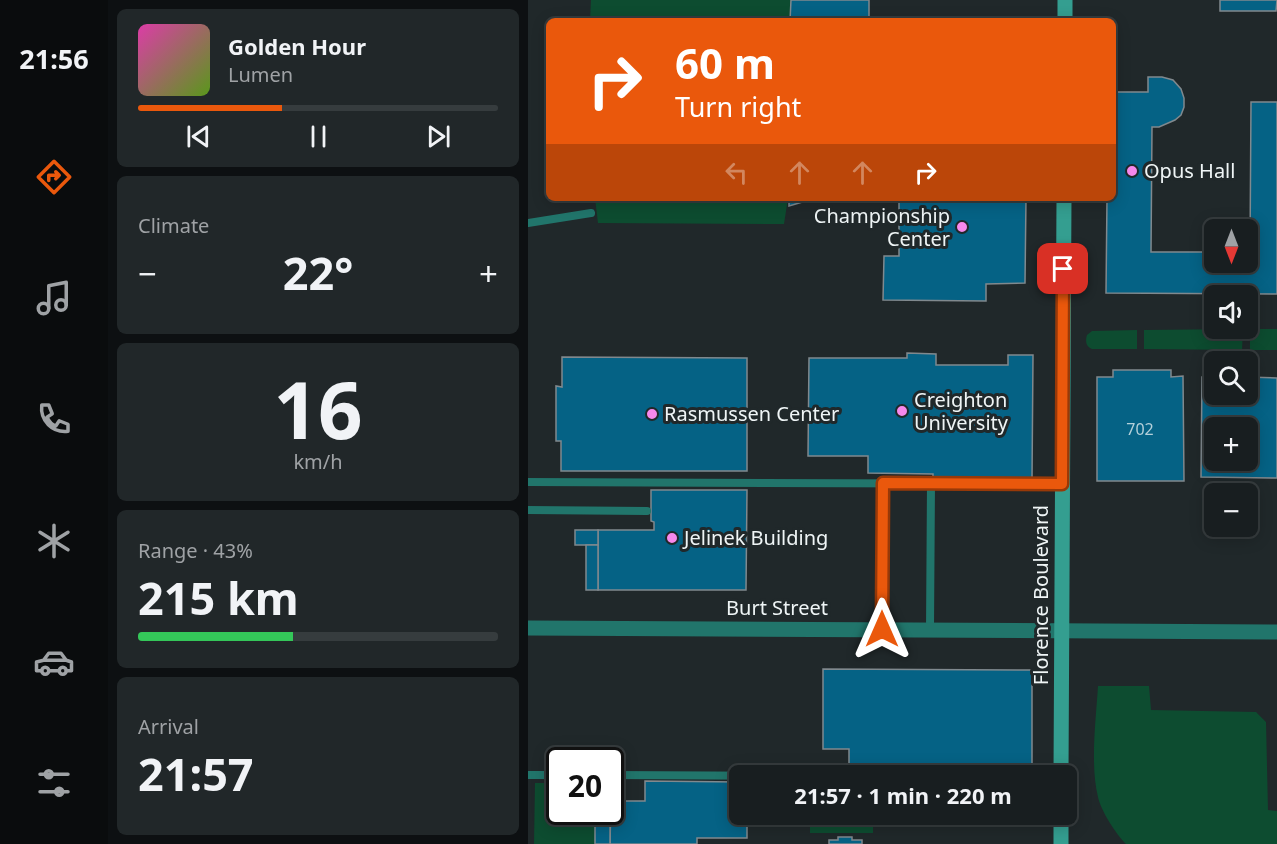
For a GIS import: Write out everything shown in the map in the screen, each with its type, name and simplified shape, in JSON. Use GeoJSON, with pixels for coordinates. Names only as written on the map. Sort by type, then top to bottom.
{"type":"FeatureCollection","features":[{"type":"Feature","properties":{"kind":"main road"},"geometry":{"type":"LineString","coordinates":[[1065,0],[1065,18]]}},
{"type":"Feature","properties":{"kind":"main road","name":"Florence Boulevard"},"geometry":{"type":"LineString","coordinates":[[1061,765],[1064,201]]}},
{"type":"Feature","properties":{"kind":"main road"},"geometry":{"type":"LineString","coordinates":[[1061,825],[1061,844]]}},
{"type":"Feature","properties":{"kind":"street","name":"Burt Street"},"geometry":{"type":"LineString","coordinates":[[528,628],[1277,632]]}},
{"type":"Feature","properties":{"kind":"lane"},"geometry":{"type":"LineString","coordinates":[[528,223],[591,213]]}},
{"type":"Feature","properties":{"kind":"lane"},"geometry":{"type":"LineString","coordinates":[[528,482],[1062,484]]}},
{"type":"Feature","properties":{"kind":"lane"},"geometry":{"type":"LineString","coordinates":[[882,629],[883,483]]}},
{"type":"Feature","properties":{"kind":"lane"},"geometry":{"type":"LineString","coordinates":[[930,629],[931,483]]}},
{"type":"Feature","properties":{"kind":"lane"},"geometry":{"type":"LineString","coordinates":[[528,510],[647,511]]}},
{"type":"Feature","properties":{"kind":"lane"},"geometry":{"type":"LineString","coordinates":[[528,775],[546,775]]}},
{"type":"Feature","properties":{"kind":"lane"},"geometry":{"type":"LineString","coordinates":[[624,775],[729,776]]}},
{"type":"Feature","properties":{"kind":"green space"},"geometry":{"type":"Polygon","coordinates":[[[591,0],[793,0],[793,18],[590,18],[591,0]]]}},
{"type":"Feature","properties":{"kind":"green space"},"geometry":{"type":"Polygon","coordinates":[[[595,201],[788,201],[784,224],[598,223],[595,201]]]}},
{"type":"Feature","properties":{"kind":"green space"},"geometry":{"type":"Polygon","coordinates":[[[1204,329],[1204,339],[1243,339],[1242,350],[1144,349],[1144,330],[1204,329]]]}},
{"type":"Feature","properties":{"kind":"green space"},"geometry":{"type":"Polygon","coordinates":[[[1258,329],[1277,329],[1277,350],[1250,350],[1250,339],[1258,339],[1258,329]]]}},
{"type":"Feature","properties":{"kind":"green space"},"geometry":{"type":"Polygon","coordinates":[[[1137,330],[1137,349],[1092,349],[1086,343],[1087,335],[1092,331],[1137,330]]]}},
{"type":"Feature","properties":{"kind":"green space"},"geometry":{"type":"Polygon","coordinates":[[[1098,686],[1149,686],[1151,710],[1256,712],[1266,722],[1268,810],[1277,811],[1277,844],[1126,844],[1100,803],[1096,784],[1094,742],[1098,686]]]}},
{"type":"Feature","properties":{"kind":"green space"},"geometry":{"type":"Polygon","coordinates":[[[535,783],[546,783],[546,825],[596,825],[595,844],[534,844],[535,783]]]}},
{"type":"Feature","properties":{"kind":"green space"},"geometry":{"type":"Polygon","coordinates":[[[810,825],[873,825],[873,833],[810,833],[810,825]]]}},
{"type":"Feature","properties":{"kind":"building"},"geometry":{"type":"Polygon","coordinates":[[[791,0],[869,0],[869,18],[790,18],[791,0]]]}},
{"type":"Feature","properties":{"kind":"building"},"geometry":{"type":"Polygon","coordinates":[[[1220,0],[1277,0],[1276,11],[1220,11],[1220,0]]]}},
{"type":"Feature","properties":{"kind":"building","name":"Opus Hall"},"geometry":{"type":"Polygon","coordinates":[[[1148,77],[1173,80],[1181,89],[1184,107],[1181,115],[1159,127],[1152,127],[1151,252],[1204,252],[1204,273],[1258,273],[1258,219],[1250,219],[1251,102],[1277,102],[1277,294],[1258,294],[1258,285],[1204,285],[1204,294],[1106,293],[1107,201],[1116,201],[1116,92],[1148,92],[1148,77]]]}},
{"type":"Feature","properties":{"kind":"building"},"geometry":{"type":"Polygon","coordinates":[[[789,201],[806,201],[789,206],[789,201]]]}},
{"type":"Feature","properties":{"kind":"building","name":"Championship Center"},"geometry":{"type":"Polygon","coordinates":[[[899,201],[1026,201],[1025,283],[986,284],[986,301],[883,300],[884,256],[899,256],[899,201]]]}},
{"type":"Feature","properties":{"kind":"building"},"geometry":{"type":"Polygon","coordinates":[[[907,353],[936,354],[936,365],[1008,365],[1008,355],[1033,355],[1032,480],[933,479],[933,474],[868,473],[868,456],[808,456],[809,358],[907,358],[907,353]]]}},
{"type":"Feature","properties":{"kind":"building","name":"Rasmussen Center"},"geometry":{"type":"Polygon","coordinates":[[[562,357],[747,358],[747,471],[561,471],[561,441],[556,441],[556,386],[562,387],[562,357]]]}},
{"type":"Feature","properties":{"kind":"building"},"geometry":{"type":"Polygon","coordinates":[[[1113,370],[1171,370],[1171,377],[1183,376],[1184,481],[1097,481],[1097,377],[1113,377],[1113,370]]]}},
{"type":"Feature","properties":{"kind":"building"},"geometry":{"type":"Polygon","coordinates":[[[1202,377],[1204,377],[1204,405],[1258,405],[1258,377],[1277,378],[1277,478],[1201,477],[1202,377]]]}},
{"type":"Feature","properties":{"kind":"building","name":"Jelinek Building"},"geometry":{"type":"Polygon","coordinates":[[[651,490],[747,490],[746,590],[598,590],[598,530],[654,530],[654,522],[651,521],[651,490]]]}},
{"type":"Feature","properties":{"kind":"building"},"geometry":{"type":"Polygon","coordinates":[[[575,530],[598,530],[598,545],[575,545],[575,530]]]}},
{"type":"Feature","properties":{"kind":"building"},"geometry":{"type":"Polygon","coordinates":[[[586,545],[598,545],[598,590],[586,590],[586,545]]]}},
{"type":"Feature","properties":{"kind":"building"},"geometry":{"type":"Polygon","coordinates":[[[823,669],[1032,670],[1032,765],[849,764],[849,749],[823,749],[823,669]]]}},
{"type":"Feature","properties":{"kind":"building"},"geometry":{"type":"Polygon","coordinates":[[[645,781],[729,782],[729,825],[747,825],[747,838],[697,838],[697,844],[610,844],[610,825],[624,825],[624,801],[645,801],[645,781]]]}},
{"type":"Feature","properties":{"kind":"building"},"geometry":{"type":"Polygon","coordinates":[[[595,825],[610,825],[610,844],[595,844],[595,825]]]}},
{"type":"Feature","properties":{"kind":"building"},"geometry":{"type":"Polygon","coordinates":[[[838,837],[852,837],[852,840],[862,840],[862,844],[829,844],[829,840],[838,840],[838,837]]]}},
{"type":"Feature","properties":{"kind":"place","name":"Opus Hall"},"geometry":{"type":"Point","coordinates":[1132,171]}},
{"type":"Feature","properties":{"kind":"place","name":"Championship Center"},"geometry":{"type":"Point","coordinates":[962,227]}},
{"type":"Feature","properties":{"kind":"place","name":"Creighton University"},"geometry":{"type":"Point","coordinates":[902,411]}},
{"type":"Feature","properties":{"kind":"place","name":"Rasmussen Center"},"geometry":{"type":"Point","coordinates":[652,414]}},
{"type":"Feature","properties":{"kind":"place","name":"Jelinek Building"},"geometry":{"type":"Point","coordinates":[672,538]}},
{"type":"Feature","properties":{"kind":"route"},"geometry":{"type":"LineString","coordinates":[[882,629],[883,483],[1062,484],[1063,269]]}}]}
